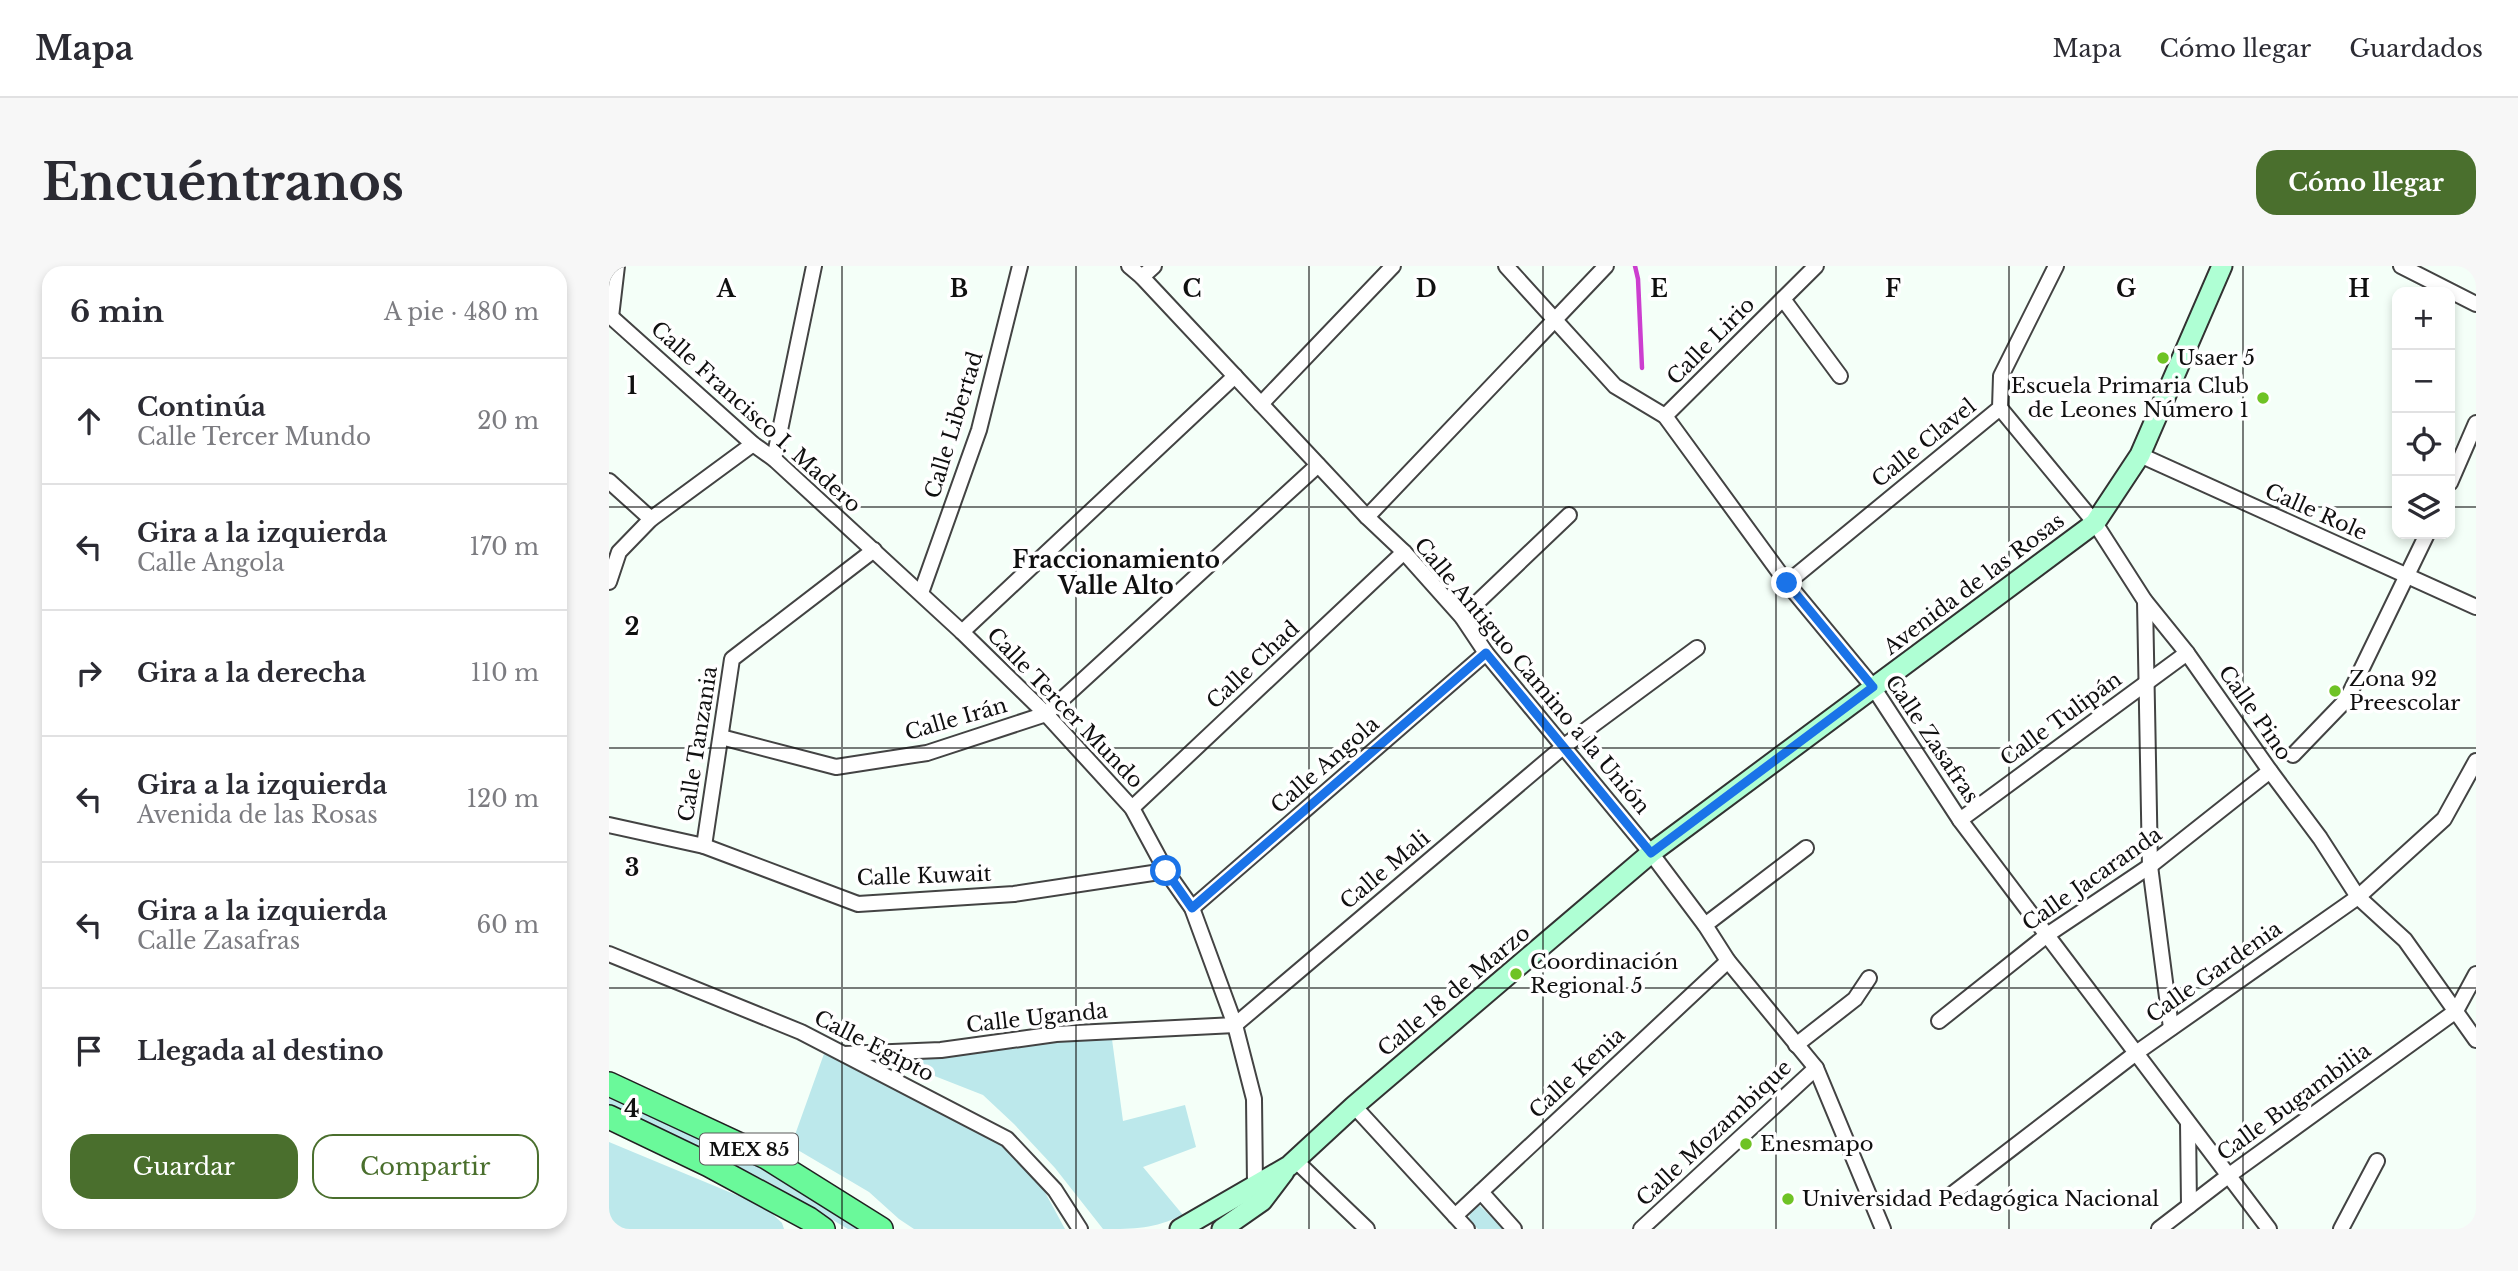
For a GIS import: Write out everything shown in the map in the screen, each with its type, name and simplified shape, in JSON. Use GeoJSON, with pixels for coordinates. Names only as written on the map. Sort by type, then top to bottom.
{"type":"FeatureCollection","features":[{"type":"Feature","properties":{"kind":"main road","name":"MEX 85"},"geometry":{"type":"LineString","coordinates":[[609,1084],[766,1157],[881,1229]]}},
{"type":"Feature","properties":{"kind":"main road","name":"MEX 85"},"geometry":{"type":"LineString","coordinates":[[609,1117],[709,1165],[823,1229]]}},
{"type":"Feature","properties":{"kind":"street"},"geometry":{"type":"LineString","coordinates":[[610,316],[617,266]]}},
{"type":"Feature","properties":{"kind":"street"},"geometry":{"type":"LineString","coordinates":[[774,459],[814,266]]}},
{"type":"Feature","properties":{"kind":"street","name":"Calle Libertad"},"geometry":{"type":"LineString","coordinates":[[921,593],[979,430],[1020,266]]}},
{"type":"Feature","properties":{"kind":"street","name":"Calle Antiguo Camino a la Unión"},"geometry":{"type":"LineString","coordinates":[[1129,266],[1143,277],[1367,517],[1404,552],[1462,617],[1486,653],[1651,853],[1705,925],[1728,961],[1816,1068],[1883,1229]]}},
{"type":"Feature","properties":{"kind":"street"},"geometry":{"type":"LineString","coordinates":[[1143,277],[1154,266]]}},
{"type":"Feature","properties":{"kind":"street"},"geometry":{"type":"LineString","coordinates":[[1261,404],[1393,266]]}},
{"type":"Feature","properties":{"kind":"street","name":"Calle Zasafras"},"geometry":{"type":"LineString","coordinates":[[1506,266],[1615,386],[1665,416],[1787,583],[1873,687],[1960,820],[2269,1229]]}},
{"type":"Feature","properties":{"kind":"street"},"geometry":{"type":"LineString","coordinates":[[1367,517],[1606,266]]}},
{"type":"Feature","properties":{"kind":"street","name":"Calle Lirio"},"geometry":{"type":"LineString","coordinates":[[1665,416],[1816,266]]}},
{"type":"Feature","properties":{"kind":"street","name":"Calle Clavel"},"geometry":{"type":"LineString","coordinates":[[1787,583],[2000,408],[2001,376],[2056,266]]}},
{"type":"Feature","properties":{"kind":"street","name":"Avenida de las Rosas"},"geometry":{"type":"LineString","coordinates":[[1651,853],[2095,523],[2140,455],[2222,266]]}},
{"type":"Feature","properties":{"kind":"street"},"geometry":{"type":"LineString","coordinates":[[2402,266],[2476,304]]}},
{"type":"Feature","properties":{"kind":"street"},"geometry":{"type":"LineString","coordinates":[[1783,299],[1840,376]]}},
{"type":"Feature","properties":{"kind":"street","name":"Calle Francisco I. Madero"},"geometry":{"type":"LineString","coordinates":[[610,316],[774,459],[874,551]]}},
{"type":"Feature","properties":{"kind":"street"},"geometry":{"type":"LineString","coordinates":[[962,632],[1235,376]]}},
{"type":"Feature","properties":{"kind":"street","name":"Calle Pino"},"geometry":{"type":"LineString","coordinates":[[2000,408],[2095,523],[2145,601],[2187,653],[2320,838],[2358,897],[2405,940],[2476,1040]]}},
{"type":"Feature","properties":{"kind":"street"},"geometry":{"type":"LineString","coordinates":[[2453,476],[2476,424]]}},
{"type":"Feature","properties":{"kind":"street"},"geometry":{"type":"LineString","coordinates":[[609,582],[619,552],[651,519],[753,443]]}},
{"type":"Feature","properties":{"kind":"street","name":"Calle Role"},"geometry":{"type":"LineString","coordinates":[[2140,455],[2476,607]]}},
{"type":"Feature","properties":{"kind":"street","name":"Calle Irán"},"geometry":{"type":"LineString","coordinates":[[721,737],[836,766],[926,753],[1046,714],[1318,464]]}},
{"type":"Feature","properties":{"kind":"street"},"geometry":{"type":"LineString","coordinates":[[609,481],[651,519]]}},
{"type":"Feature","properties":{"kind":"street"},"geometry":{"type":"LineString","coordinates":[[1462,617],[1569,515]]}},
{"type":"Feature","properties":{"kind":"street"},"geometry":{"type":"LineString","coordinates":[[2293,755],[2347,699],[2425,539]]}},
{"type":"Feature","properties":{"kind":"street","name":"Calle Tercer Mundo"},"geometry":{"type":"LineString","coordinates":[[874,551],[1046,714],[1132,808],[1166,871],[1192,908],[1234,1025],[1254,1099],[1259,1193]]}},
{"type":"Feature","properties":{"kind":"street","name":"Calle Tanzania"},"geometry":{"type":"LineString","coordinates":[[704,846],[732,659],[874,551]]}},
{"type":"Feature","properties":{"kind":"street","name":"Calle Chad"},"geometry":{"type":"LineString","coordinates":[[1132,808],[1404,552]]}},
{"type":"Feature","properties":{"kind":"street"},"geometry":{"type":"LineString","coordinates":[[2145,601],[2150,866],[2171,1028]]}},
{"type":"Feature","properties":{"kind":"street"},"geometry":{"type":"LineString","coordinates":[[1563,747],[1697,648]]}},
{"type":"Feature","properties":{"kind":"street","name":"Calle Angola"},"geometry":{"type":"LineString","coordinates":[[1192,908],[1486,653]]}},
{"type":"Feature","properties":{"kind":"street","name":"Calle Tulipán"},"geometry":{"type":"LineString","coordinates":[[1960,820],[2187,653]]}},
{"type":"Feature","properties":{"kind":"street","name":"Calle Mali"},"geometry":{"type":"LineString","coordinates":[[1234,1025],[1563,747]]}},
{"type":"Feature","properties":{"kind":"street","name":"Calle Gardenia"},"geometry":{"type":"LineString","coordinates":[[1951,1195],[2136,1053],[2358,897],[2444,819],[2476,761]]}},
{"type":"Feature","properties":{"kind":"street","name":"Calle Jacaranda"},"geometry":{"type":"LineString","coordinates":[[1939,1021],[2047,935],[2150,866],[2270,771]]}},
{"type":"Feature","properties":{"kind":"street","name":"Calle Kuwait"},"geometry":{"type":"LineString","coordinates":[[609,825],[704,846],[858,904],[1014,894],[1166,871]]}},
{"type":"Feature","properties":{"kind":"street"},"geometry":{"type":"LineString","coordinates":[[1705,925],[1806,848]]}},
{"type":"Feature","properties":{"kind":"street","name":"Calle 18 de Marzo"},"geometry":{"type":"LineString","coordinates":[[1222,1229],[1354,1106],[1651,853]]}},
{"type":"Feature","properties":{"kind":"street","name":"Calle Egipto"},"geometry":{"type":"LineString","coordinates":[[609,954],[789,1027],[1007,1139],[1055,1190],[1080,1229]]}},
{"type":"Feature","properties":{"kind":"street","name":"Calle Kenia"},"geometry":{"type":"LineString","coordinates":[[1455,1216],[1728,961]]}},
{"type":"Feature","properties":{"kind":"street"},"geometry":{"type":"LineString","coordinates":[[2456,1011],[2476,974]]}},
{"type":"Feature","properties":{"kind":"street"},"geometry":{"type":"LineString","coordinates":[[1796,1045],[1855,999],[1869,978]]}},
{"type":"Feature","properties":{"kind":"street","name":"Calle Bugambilia"},"geometry":{"type":"LineString","coordinates":[[2159,1229],[2456,1011]]}},
{"type":"Feature","properties":{"kind":"street","name":"Calle Uganda"},"geometry":{"type":"LineString","coordinates":[[844,1054],[941,1050],[1056,1034],[1234,1025]]}},
{"type":"Feature","properties":{"kind":"street","name":"Calle Mozambique"},"geometry":{"type":"LineString","coordinates":[[1641,1229],[1816,1068]]}},
{"type":"Feature","properties":{"kind":"street"},"geometry":{"type":"LineString","coordinates":[[1354,1106],[1467,1229]]}},
{"type":"Feature","properties":{"kind":"street"},"geometry":{"type":"LineString","coordinates":[[2188,1123],[2189,1206]]}},
{"type":"Feature","properties":{"kind":"street"},"geometry":{"type":"LineString","coordinates":[[2341,1229],[2377,1161]]}},
{"type":"Feature","properties":{"kind":"street"},"geometry":{"type":"LineString","coordinates":[[1292,1163],[1367,1229]]}},
{"type":"Feature","properties":{"kind":"street"},"geometry":{"type":"LineString","coordinates":[[1481,1192],[1514,1229]]}},
{"type":"Feature","properties":{"kind":"street","name":"Calle 18 de Marzo"},"geometry":{"type":"LineString","coordinates":[[1180,1229],[1259,1193]]}},
{"type":"Feature","properties":{"kind":"shaded area"},"geometry":{"type":"Polygon","coordinates":[[[1111,1032],[1123,1121],[1185,1105],[1196,1147],[1143,1167],[1183,1215],[1153,1226],[1103,1229],[1055,1168],[983,1095],[904,1064],[888,1053],[1111,1032]]]}},
{"type":"Feature","properties":{"kind":"shaded area"},"geometry":{"type":"Polygon","coordinates":[[[825,1051],[1022,1150],[1065,1229],[914,1229],[869,1192],[791,1146],[825,1051]]]}},
{"type":"Feature","properties":{"kind":"shaded area"},"geometry":{"type":"Polygon","coordinates":[[[609,1098],[670,1123],[764,1168],[866,1229],[848,1229],[770,1183],[699,1148],[609,1110],[609,1098]]]}},
{"type":"Feature","properties":{"kind":"shaded area"},"geometry":{"type":"Polygon","coordinates":[[[609,1142],[765,1207],[782,1223],[784,1229],[609,1229],[609,1142]]]}},
{"type":"Feature","properties":{"kind":"shaded area"},"geometry":{"type":"Polygon","coordinates":[[[1479,1205],[1504,1229],[1478,1229],[1469,1221],[1471,1211],[1479,1205]]]}},
{"type":"Feature","properties":{"kind":"waterway"},"geometry":{"type":"LineString","coordinates":[[1635,266],[1638,279],[1642,368]]}},
{"type":"Feature","properties":{"kind":"place","name":"Usaer 5"},"geometry":{"type":"Point","coordinates":[2163,358]}},
{"type":"Feature","properties":{"kind":"place","name":"Escuela Primaria Club de Leones Número 1"},"geometry":{"type":"Point","coordinates":[2263,398]}},
{"type":"Feature","properties":{"kind":"place","name":"Zona 92 Preescolar"},"geometry":{"type":"Point","coordinates":[2335,691]}},
{"type":"Feature","properties":{"kind":"place","name":"Coordinación Regional 5"},"geometry":{"type":"Point","coordinates":[1516,974]}},
{"type":"Feature","properties":{"kind":"place","name":"Enesmapo"},"geometry":{"type":"Point","coordinates":[1746,1144]}},
{"type":"Feature","properties":{"kind":"place","name":"Universidad Pedagógica Nacional"},"geometry":{"type":"Point","coordinates":[1788,1199]}},
{"type":"Feature","properties":{"kind":"district","name":"Fraccionamiento Valle Alto"},"geometry":{"type":"Point","coordinates":[1116,573]}},
{"type":"Feature","properties":{"kind":"route"},"geometry":{"type":"LineString","coordinates":[[1166,871],[1192,908],[1486,653],[1651,853],[1873,687],[1787,583]]}}]}
